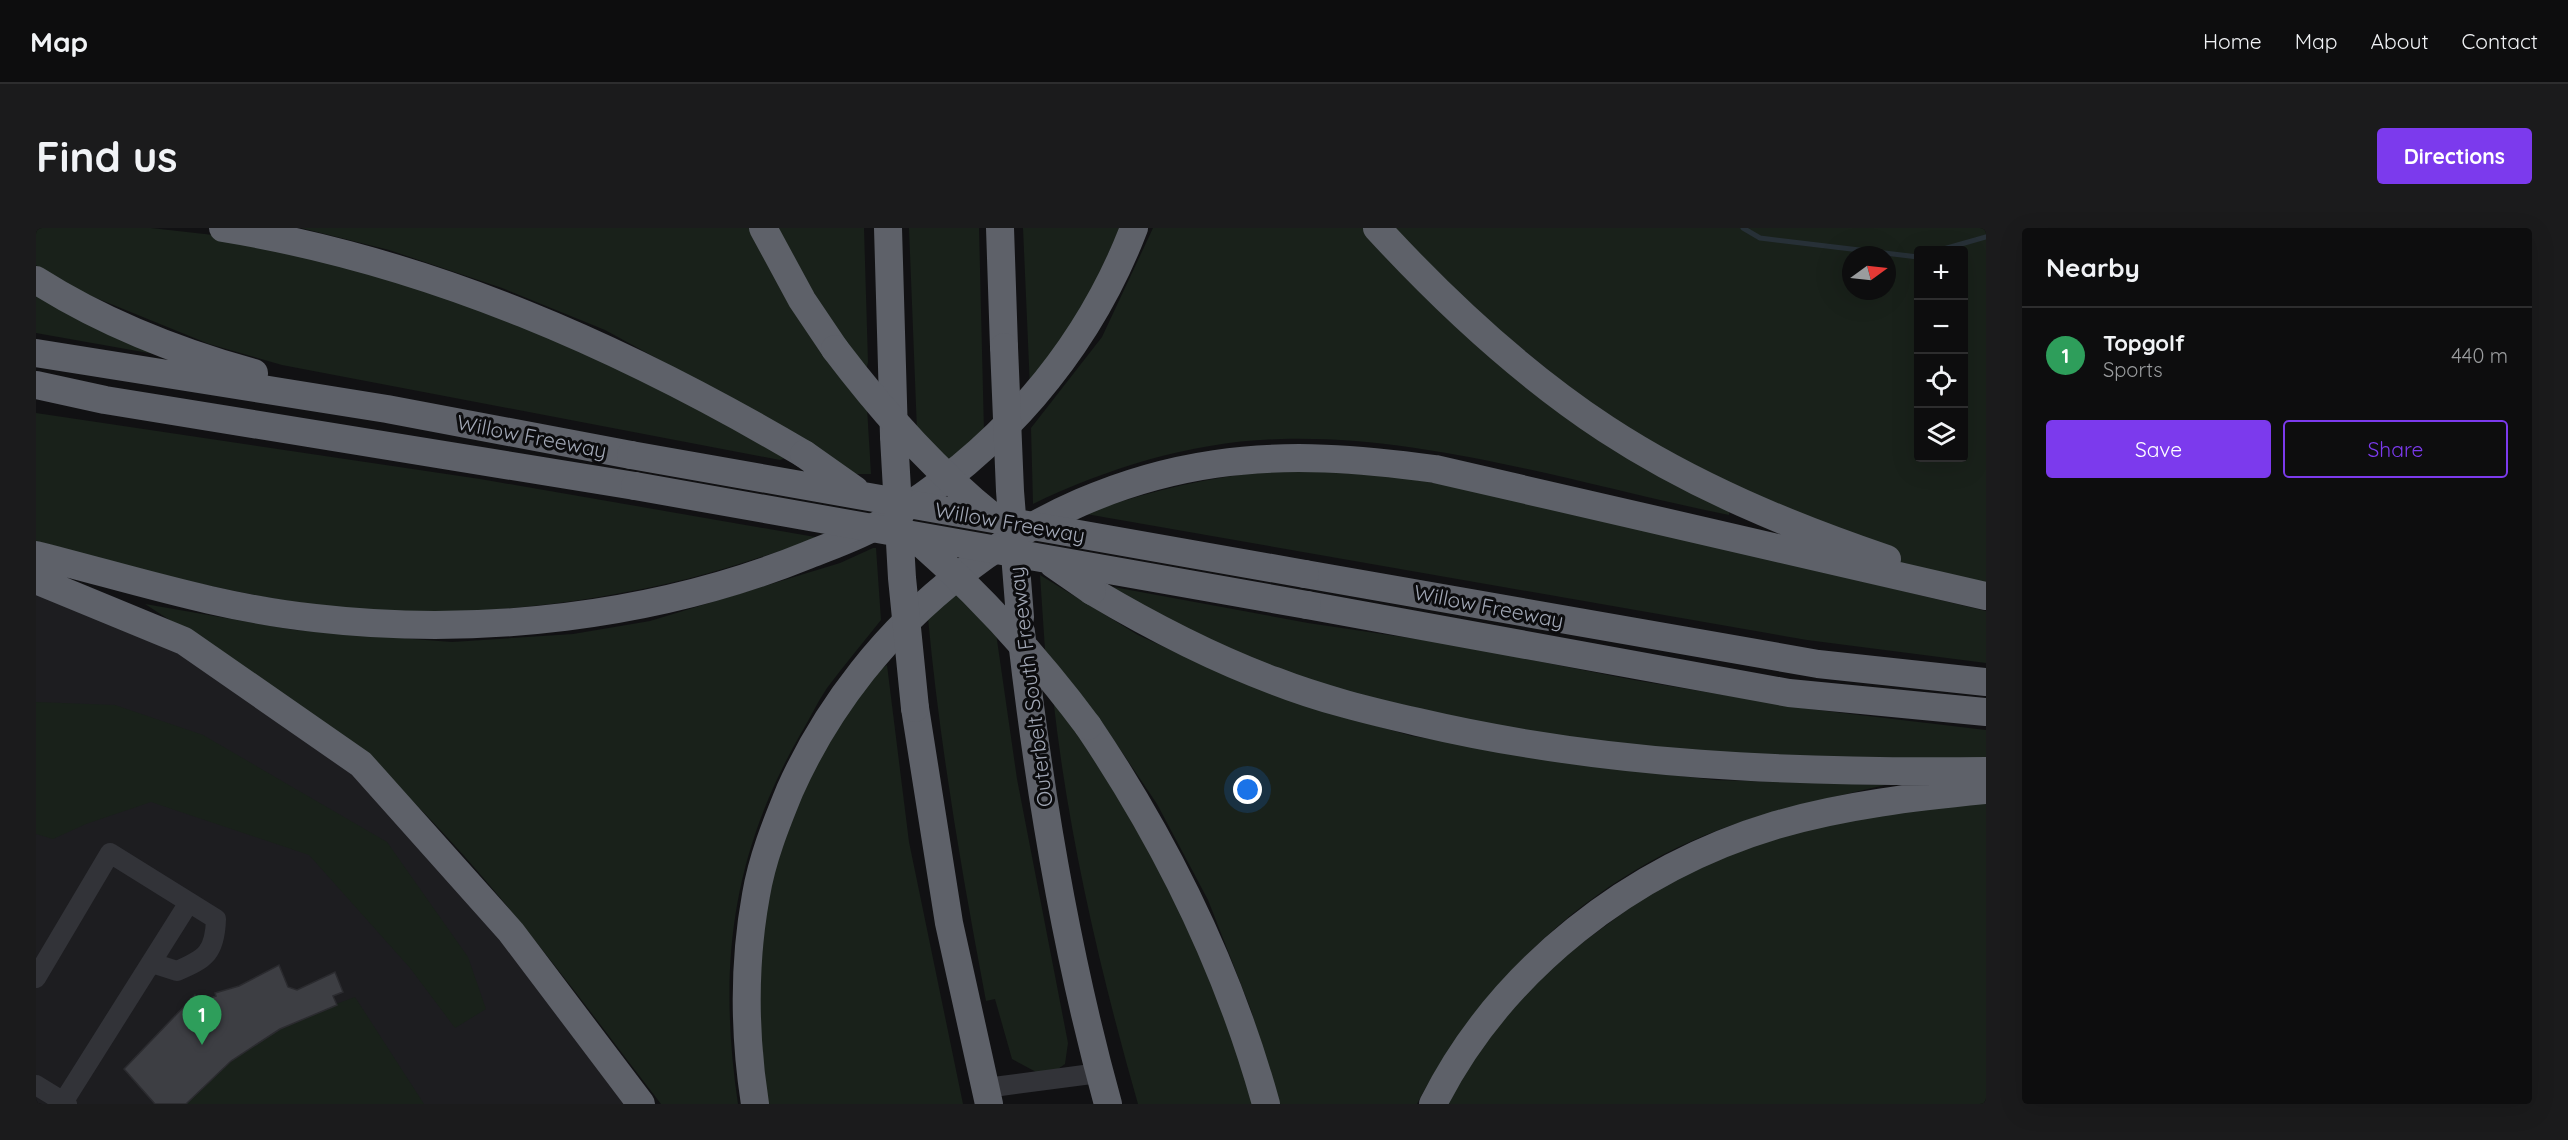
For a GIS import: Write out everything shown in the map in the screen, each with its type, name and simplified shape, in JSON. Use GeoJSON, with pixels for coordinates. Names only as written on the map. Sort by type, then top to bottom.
{"type":"FeatureCollection","features":[{"type":"Feature","properties":{"kind":"highway"},"geometry":{"type":"LineString","coordinates":[[223,228],[335,252],[410,272],[519,310],[604,346],[677,383],[804,454],[897,523],[944,564],[1031,653],[1088,726],[1146,816],[1194,908],[1250,1044],[1266,1104]]}},
{"type":"Feature","properties":{"kind":"highway"},"geometry":{"type":"LineString","coordinates":[[763,228],[802,300],[835,349],[875,402],[958,490],[1028,546],[1092,591],[1182,642],[1276,682],[1339,703],[1467,734],[1647,760],[1741,768],[1829,772],[1986,771]]}},
{"type":"Feature","properties":{"kind":"highway"},"geometry":{"type":"LineString","coordinates":[[888,228],[894,437],[902,578],[915,708],[949,923],[988,1096]]}},
{"type":"Feature","properties":{"kind":"highway","name":"Outerbelt South Freeway"},"geometry":{"type":"LineString","coordinates":[[1000,228],[1010,491],[1020,617],[1035,756],[1069,950],[1108,1104]]}},
{"type":"Feature","properties":{"kind":"highway"},"geometry":{"type":"LineString","coordinates":[[36,555],[227,603],[312,618],[362,622],[484,623],[574,615],[645,603],[722,585],[783,565],[881,523],[980,453],[1040,392],[1072,347],[1100,302],[1134,228]]}},
{"type":"Feature","properties":{"kind":"highway"},"geometry":{"type":"LineString","coordinates":[[1377,228],[1448,302],[1507,355],[1606,429],[1706,486],[1806,529],[1986,594]]}},
{"type":"Feature","properties":{"kind":"highway"},"geometry":{"type":"LineString","coordinates":[[36,280],[99,316],[203,357],[387,409]]}},
{"type":"Feature","properties":{"kind":"highway","name":"Willow Freeway"},"geometry":{"type":"LineString","coordinates":[[36,353],[387,409],[1818,664],[1986,682]]}},
{"type":"Feature","properties":{"kind":"highway","name":"Willow Freeway"},"geometry":{"type":"LineString","coordinates":[[36,385],[105,400],[635,486],[1789,693],[1986,712]]}},
{"type":"Feature","properties":{"kind":"highway"},"geometry":{"type":"LineString","coordinates":[[36,395],[105,400]]}},
{"type":"Feature","properties":{"kind":"highway"},"geometry":{"type":"LineString","coordinates":[[755,1104],[747,1055],[745,1010],[746,960],[756,892],[776,824],[823,726],[853,681],[887,639],[937,593],[993,552],[1041,522],[1081,501],[1164,474],[1214,464],[1261,459],[1351,458],[1435,469],[1986,594]]}},
{"type":"Feature","properties":{"kind":"highway"},"geometry":{"type":"LineString","coordinates":[[36,580],[184,641],[361,764],[512,932],[641,1104]]}},
{"type":"Feature","properties":{"kind":"highway"},"geometry":{"type":"LineString","coordinates":[[1433,1104],[1473,1037],[1546,954],[1592,916],[1663,871],[1713,847],[1775,825],[1830,811],[1914,797],[1986,790]]}},
{"type":"Feature","properties":{"kind":"lane"},"geometry":{"type":"LineString","coordinates":[[36,978],[111,852],[188,904],[216,919],[215,940],[201,960],[177,971],[152,963]]}},
{"type":"Feature","properties":{"kind":"lane"},"geometry":{"type":"LineString","coordinates":[[36,1085],[64,1103],[188,904]]}},
{"type":"Feature","properties":{"kind":"lane"},"geometry":{"type":"LineString","coordinates":[[988,1096],[1099,1072]]}},
{"type":"Feature","properties":{"kind":"shaded area"},"geometry":{"type":"Polygon","coordinates":[[[36,228],[151,228],[240,238],[401,277],[647,378],[790,456],[780,460],[282,365],[209,344],[52,280],[36,265],[36,228]]]}},
{"type":"Feature","properties":{"kind":"shaded area"},"geometry":{"type":"Polygon","coordinates":[[[301,228],[750,228],[867,408],[871,474],[856,474],[784,428],[605,330],[502,288],[389,250],[301,228]]]}},
{"type":"Feature","properties":{"kind":"shaded area"},"geometry":{"type":"Polygon","coordinates":[[[775,228],[864,228],[868,362],[866,371],[838,337],[775,228]]]}},
{"type":"Feature","properties":{"kind":"shaded area"},"geometry":{"type":"Polygon","coordinates":[[[909,228],[979,228],[984,432],[947,462],[917,431],[909,228]]]}},
{"type":"Feature","properties":{"kind":"shaded area"},"geometry":{"type":"Polygon","coordinates":[[[1023,228],[1120,228],[1085,304],[1030,388],[1023,228]]]}},
{"type":"Feature","properties":{"kind":"shaded area"},"geometry":{"type":"Polygon","coordinates":[[[1153,228],[1366,228],[1414,280],[1729,508],[1729,515],[1450,454],[1394,445],[1338,440],[1282,439],[1217,445],[1154,458],[1092,479],[1033,504],[1031,428],[1102,337],[1153,228]]]}},
{"type":"Feature","properties":{"kind":"shaded area"},"geometry":{"type":"Polygon","coordinates":[[[1377,228],[1986,228],[1986,592],[1864,551],[1653,457],[1377,228]]]}},
{"type":"Feature","properties":{"kind":"shaded area"},"geometry":{"type":"Polygon","coordinates":[[[36,290],[154,354],[36,333],[36,290]]]}},
{"type":"Feature","properties":{"kind":"shaded area"},"geometry":{"type":"Polygon","coordinates":[[[36,413],[480,479],[821,538],[721,570],[606,596],[483,610],[401,612],[343,610],[263,597],[198,583],[36,541],[36,413]]]}},
{"type":"Feature","properties":{"kind":"shaded area"},"geometry":{"type":"Polygon","coordinates":[[[1282,469],[1393,476],[1499,494],[1986,611],[1986,663],[1807,640],[1086,514],[1182,485],[1282,469]]]}},
{"type":"Feature","properties":{"kind":"shaded area"},"geometry":{"type":"Polygon","coordinates":[[[876,548],[881,620],[827,688],[800,735],[777,780],[758,825],[745,869],[736,914],[731,959],[732,1054],[738,1104],[661,1104],[492,887],[418,806],[378,768],[323,723],[145,604],[295,630],[452,642],[573,634],[650,621],[840,563],[876,548]]]}},
{"type":"Feature","properties":{"kind":"shaded area"},"geometry":{"type":"Polygon","coordinates":[[[1040,575],[1138,635],[1241,682],[1303,705],[1412,736],[1587,765],[1715,780],[1885,785],[1791,807],[1735,824],[1685,844],[1637,869],[1592,899],[1549,934],[1510,972],[1475,1013],[1444,1057],[1417,1104],[1279,1104],[1251,1010],[1208,900],[1157,804],[1101,721],[1045,650],[1040,575]]]}},
{"type":"Feature","properties":{"kind":"shaded area"},"geometry":{"type":"Polygon","coordinates":[[[36,580],[184,641],[361,764],[641,1104],[36,1104],[36,580]]]}},
{"type":"Feature","properties":{"kind":"shaded area"},"geometry":{"type":"Polygon","coordinates":[[[1108,586],[1308,623],[1450,644],[1634,680],[1809,709],[1986,730],[1986,762],[1772,761],[1517,731],[1286,678],[1151,616],[1108,586]]]}},
{"type":"Feature","properties":{"kind":"shaded area"},"geometry":{"type":"Polygon","coordinates":[[[958,593],[996,633],[1017,779],[1068,1043],[1065,1064],[1051,1074],[1038,1073],[1012,1059],[995,999],[986,1001],[953,810],[928,618],[958,593]]]}},
{"type":"Feature","properties":{"kind":"shaded area"},"geometry":{"type":"Polygon","coordinates":[[[887,665],[909,842],[963,1104],[768,1104],[758,1030],[761,936],[772,874],[813,762],[877,671],[887,665]]]}},
{"type":"Feature","properties":{"kind":"shaded area"},"geometry":{"type":"Polygon","coordinates":[[[1053,697],[1117,792],[1190,926],[1219,996],[1254,1104],[1138,1104],[1098,953],[1076,851],[1053,697]]]}},
{"type":"Feature","properties":{"kind":"shaded area"},"geometry":{"type":"Polygon","coordinates":[[[36,702],[115,705],[203,735],[387,842],[468,957],[486,1009],[455,1028],[410,968],[309,855],[151,802],[86,824],[53,839],[36,834],[36,702]]]}},
{"type":"Feature","properties":{"kind":"shaded area"},"geometry":{"type":"Polygon","coordinates":[[[1986,790],[1986,1104],[1433,1104],[1503,1001],[1713,847],[1986,790]]]}},
{"type":"Feature","properties":{"kind":"shaded area"},"geometry":{"type":"Polygon","coordinates":[[[279,965],[288,987],[297,990],[335,972],[343,992],[333,996],[336,1004],[355,997],[424,1104],[155,1104],[202,1001],[216,996],[215,993],[239,986],[279,965]]]}},
{"type":"Feature","properties":{"kind":"building"},"geometry":{"type":"Polygon","coordinates":[[[279,965],[288,987],[297,990],[335,972],[343,992],[333,996],[337,1005],[280,1029],[231,1061],[186,1104],[155,1104],[124,1069],[195,995],[202,1001],[216,996],[215,993],[239,986],[279,965]]]}},
{"type":"Feature","properties":{"kind":"waterway"},"geometry":{"type":"LineString","coordinates":[[1743,228],[1760,238],[1914,257]]}},
{"type":"Feature","properties":{"kind":"waterway"},"geometry":{"type":"LineString","coordinates":[[1954,246],[1986,237]]}},
{"type":"Feature","properties":{"kind":"place","name":"Topgolf"},"geometry":{"type":"Point","coordinates":[202,1045]}}]}
